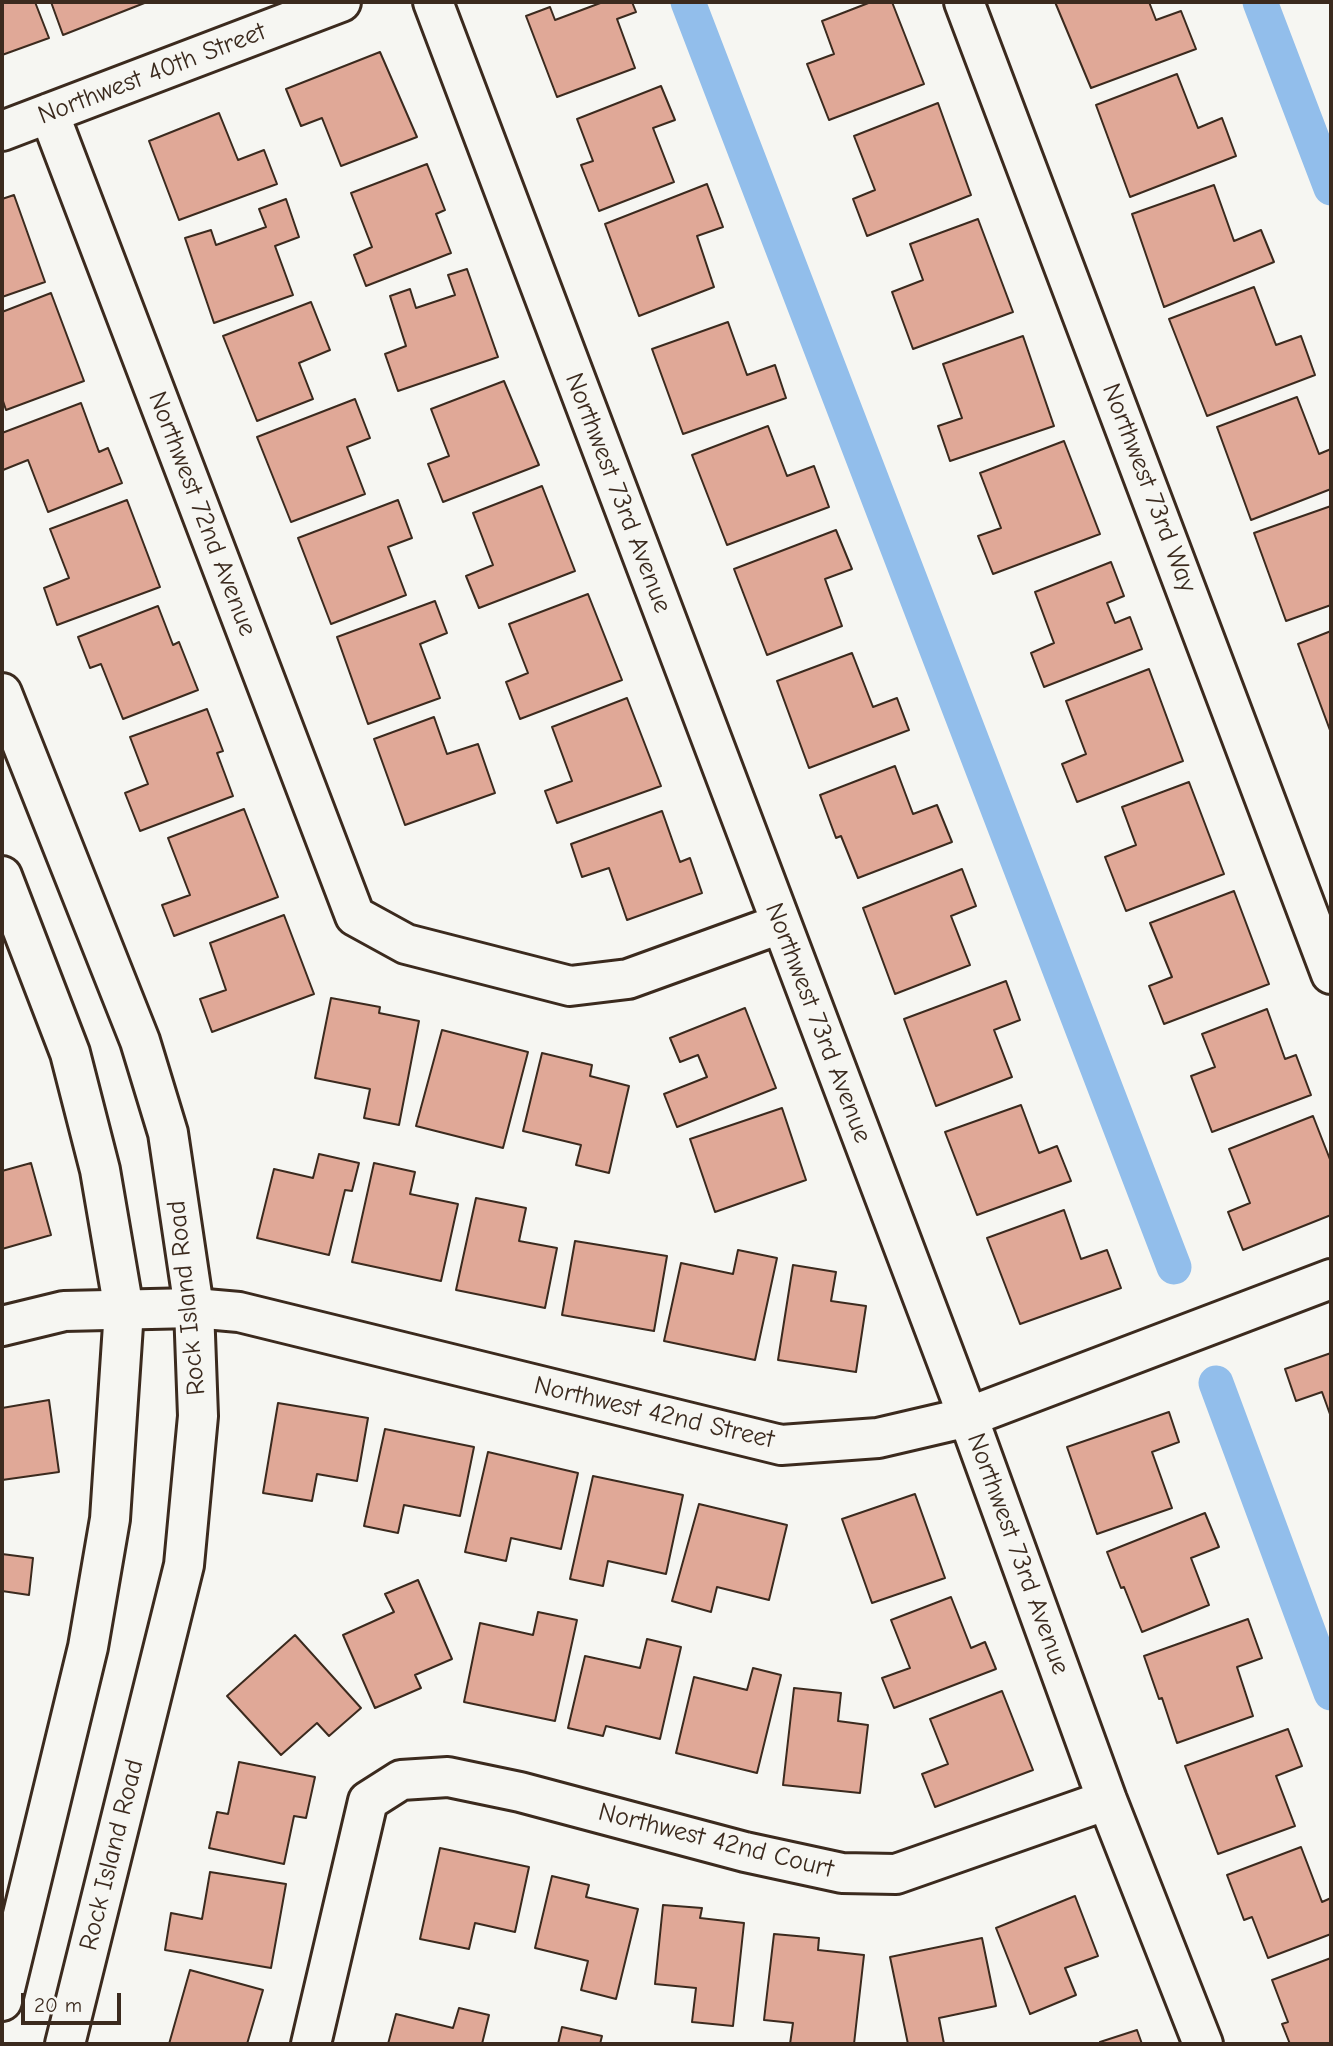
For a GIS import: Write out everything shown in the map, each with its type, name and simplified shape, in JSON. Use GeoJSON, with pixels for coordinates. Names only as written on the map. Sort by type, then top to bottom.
{"type":"FeatureCollection","features":[{"type":"Feature","properties":{"kind":"street","name":"Northwest 40th Street"},"geometry":{"type":"LineString","coordinates":[[2,131],[341,2]]}},
{"type":"Feature","properties":{"kind":"street","name":"Northwest 73rd Avenue"},"geometry":{"type":"LineString","coordinates":[[433,2],[968,1417],[1107,1800],[1203,2044]]}},
{"type":"Feature","properties":{"kind":"street","name":"Northwest 73rd Way"},"geometry":{"type":"LineString","coordinates":[[964,2],[1331,974]]}},
{"type":"Feature","properties":{"kind":"street","name":"Northwest 72nd Avenue"},"geometry":{"type":"LineString","coordinates":[[49,113],[355,916],[405,944],[570,986],[628,979],[780,924]]}},
{"type":"Feature","properties":{"kind":"street","name":"Rock Island Road"},"geometry":{"type":"LineString","coordinates":[[2,693],[140,1041],[168,1133],[194,1308],[198,1416],[184,1565],[65,2044]]}},
{"type":"Feature","properties":{"kind":"street"},"geometry":{"type":"LineString","coordinates":[[2,876],[70,1053],[100,1170],[124,1310],[110,1518],[88,1647],[2,2001]]}},
{"type":"Feature","properties":{"kind":"street","name":"Northwest 42nd Street"},"geometry":{"type":"LineString","coordinates":[[2,1326],[64,1311],[194,1308],[239,1312],[780,1445],[878,1438],[968,1417],[1331,1279]]}},
{"type":"Feature","properties":{"kind":"street","name":"Northwest 42nd Court"},"geometry":{"type":"LineString","coordinates":[[311,2044],[368,1801],[401,1780],[448,1777],[520,1791],[745,1852],[842,1873],[896,1874],[1107,1800]]}},
{"type":"Feature","properties":{"kind":"building"},"geometry":{"type":"Polygon","coordinates":[[[2,2],[35,2],[49,38],[2,55],[2,2]]]}},
{"type":"Feature","properties":{"kind":"building"},"geometry":{"type":"Polygon","coordinates":[[[51,2],[147,2],[63,35],[51,2]]]}},
{"type":"Feature","properties":{"kind":"building"},"geometry":{"type":"Polygon","coordinates":[[[603,2],[632,2],[636,12],[617,19],[635,68],[557,97],[526,16],[550,7],[555,20],[603,2]]]}},
{"type":"Feature","properties":{"kind":"building"},"geometry":{"type":"Polygon","coordinates":[[[871,2],[892,2],[924,84],[829,120],[807,64],[834,54],[822,21],[871,2]]]}},
{"type":"Feature","properties":{"kind":"building"},"geometry":{"type":"Polygon","coordinates":[[[1055,2],[1149,2],[1156,20],[1181,11],[1196,49],[1091,88],[1055,2]]]}},
{"type":"Feature","properties":{"kind":"building"},"geometry":{"type":"Polygon","coordinates":[[[380,52],[417,137],[341,166],[322,118],[301,126],[286,89],[380,52]]]}},
{"type":"Feature","properties":{"kind":"building"},"geometry":{"type":"Polygon","coordinates":[[[1177,74],[1198,128],[1222,118],[1236,156],[1130,197],[1096,105],[1177,74]]]}},
{"type":"Feature","properties":{"kind":"building"},"geometry":{"type":"Polygon","coordinates":[[[661,86],[675,120],[653,128],[674,182],[599,211],[581,165],[593,161],[577,119],[661,86]]]}},
{"type":"Feature","properties":{"kind":"building"},"geometry":{"type":"Polygon","coordinates":[[[938,103],[971,195],[867,236],[853,199],[875,190],[854,136],[938,103]]]}},
{"type":"Feature","properties":{"kind":"building"},"geometry":{"type":"Polygon","coordinates":[[[219,113],[238,160],[264,150],[277,184],[179,220],[149,141],[219,113]]]}},
{"type":"Feature","properties":{"kind":"building"},"geometry":{"type":"Polygon","coordinates":[[[427,164],[445,210],[436,214],[451,253],[366,286],[354,255],[372,247],[351,193],[427,164]]]}},
{"type":"Feature","properties":{"kind":"building"},"geometry":{"type":"Polygon","coordinates":[[[707,184],[723,227],[697,236],[714,287],[639,316],[605,224],[707,184]]]}},
{"type":"Feature","properties":{"kind":"building"},"geometry":{"type":"Polygon","coordinates":[[[1214,185],[1234,241],[1261,230],[1274,262],[1164,307],[1132,214],[1214,185]]]}},
{"type":"Feature","properties":{"kind":"building"},"geometry":{"type":"Polygon","coordinates":[[[14,195],[45,282],[2,297],[2,199],[14,195]]]}},
{"type":"Feature","properties":{"kind":"building"},"geometry":{"type":"Polygon","coordinates":[[[286,199],[299,237],[275,246],[293,295],[214,323],[185,238],[211,230],[216,245],[266,227],[259,209],[286,199]]]}},
{"type":"Feature","properties":{"kind":"building"},"geometry":{"type":"Polygon","coordinates":[[[978,219],[1013,312],[913,349],[892,292],[923,280],[910,244],[978,219]]]}},
{"type":"Feature","properties":{"kind":"building"},"geometry":{"type":"Polygon","coordinates":[[[467,269],[498,357],[398,391],[385,354],[406,346],[390,296],[410,289],[416,308],[455,295],[448,275],[467,269]]]}},
{"type":"Feature","properties":{"kind":"building"},"geometry":{"type":"Polygon","coordinates":[[[1254,287],[1276,345],[1301,336],[1315,375],[1207,416],[1169,319],[1254,287]]]}},
{"type":"Feature","properties":{"kind":"building"},"geometry":{"type":"Polygon","coordinates":[[[51,293],[84,381],[6,410],[2,398],[2,312],[51,293]]]}},
{"type":"Feature","properties":{"kind":"building"},"geometry":{"type":"Polygon","coordinates":[[[311,302],[330,350],[299,363],[313,399],[257,421],[223,336],[311,302]]]}},
{"type":"Feature","properties":{"kind":"building"},"geometry":{"type":"Polygon","coordinates":[[[728,322],[747,375],[775,365],[786,398],[683,434],[652,349],[728,322]]]}},
{"type":"Feature","properties":{"kind":"building"},"geometry":{"type":"Polygon","coordinates":[[[1023,336],[1054,426],[950,461],[938,426],[962,418],[943,364],[1023,336]]]}},
{"type":"Feature","properties":{"kind":"building"},"geometry":{"type":"Polygon","coordinates":[[[504,381],[539,465],[443,502],[428,464],[449,456],[431,409],[504,381]]]}},
{"type":"Feature","properties":{"kind":"building"},"geometry":{"type":"Polygon","coordinates":[[[1297,397],[1319,454],[1331,449],[1331,489],[1251,520],[1217,427],[1297,397]]]}},
{"type":"Feature","properties":{"kind":"building"},"geometry":{"type":"Polygon","coordinates":[[[355,399],[370,438],[347,447],[365,494],[291,522],[257,437],[355,399]]]}},
{"type":"Feature","properties":{"kind":"building"},"geometry":{"type":"Polygon","coordinates":[[[81,403],[99,452],[108,448],[122,483],[48,512],[28,460],[3,470],[2,433],[81,403]]]}},
{"type":"Feature","properties":{"kind":"building"},"geometry":{"type":"Polygon","coordinates":[[[768,426],[787,476],[814,466],[829,507],[727,545],[692,455],[768,426]]]}},
{"type":"Feature","properties":{"kind":"building"},"geometry":{"type":"Polygon","coordinates":[[[1064,441],[1100,534],[993,574],[978,536],[1001,528],[980,473],[1064,441]]]}},
{"type":"Feature","properties":{"kind":"building"},"geometry":{"type":"Polygon","coordinates":[[[542,486],[575,571],[479,608],[466,576],[493,565],[473,513],[542,486]]]}},
{"type":"Feature","properties":{"kind":"building"},"geometry":{"type":"Polygon","coordinates":[[[127,500],[160,587],[57,625],[44,588],[69,578],[50,529],[127,500]]]}},
{"type":"Feature","properties":{"kind":"building"},"geometry":{"type":"Polygon","coordinates":[[[398,500],[412,538],[388,547],[406,595],[331,624],[298,538],[398,500]]]}},
{"type":"Feature","properties":{"kind":"building"},"geometry":{"type":"Polygon","coordinates":[[[1331,506],[1331,605],[1286,621],[1254,533],[1331,506]]]}},
{"type":"Feature","properties":{"kind":"building"},"geometry":{"type":"Polygon","coordinates":[[[836,530],[852,569],[825,579],[842,626],[767,655],[734,569],[836,530]]]}},
{"type":"Feature","properties":{"kind":"building"},"geometry":{"type":"Polygon","coordinates":[[[1111,562],[1124,596],[1107,603],[1115,623],[1130,617],[1142,649],[1044,687],[1031,653],[1054,643],[1035,592],[1111,562]]]}},
{"type":"Feature","properties":{"kind":"building"},"geometry":{"type":"Polygon","coordinates":[[[588,594],[622,680],[520,719],[506,682],[528,673],[509,624],[588,594]]]}},
{"type":"Feature","properties":{"kind":"building"},"geometry":{"type":"Polygon","coordinates":[[[435,601],[447,633],[420,644],[440,698],[368,724],[337,637],[435,601]]]}},
{"type":"Feature","properties":{"kind":"building"},"geometry":{"type":"Polygon","coordinates":[[[158,606],[173,645],[179,642],[198,690],[123,719],[101,664],[90,668],[78,637],[158,606]]]}},
{"type":"Feature","properties":{"kind":"building"},"geometry":{"type":"Polygon","coordinates":[[[1331,631],[1331,733],[1298,644],[1331,631]]]}},
{"type":"Feature","properties":{"kind":"building"},"geometry":{"type":"Polygon","coordinates":[[[852,653],[873,707],[897,698],[909,730],[809,768],[777,681],[852,653]]]}},
{"type":"Feature","properties":{"kind":"building"},"geometry":{"type":"Polygon","coordinates":[[[1149,669],[1183,761],[1077,802],[1062,764],[1086,754],[1066,701],[1149,669]]]}},
{"type":"Feature","properties":{"kind":"building"},"geometry":{"type":"Polygon","coordinates":[[[627,698],[661,786],[557,823],[545,791],[572,781],[552,727],[627,698]]]}},
{"type":"Feature","properties":{"kind":"building"},"geometry":{"type":"Polygon","coordinates":[[[207,709],[223,751],[217,753],[233,796],[140,831],[125,793],[148,784],[130,737],[207,709]]]}},
{"type":"Feature","properties":{"kind":"building"},"geometry":{"type":"Polygon","coordinates":[[[434,717],[447,754],[478,744],[495,793],[405,825],[374,739],[434,717]]]}},
{"type":"Feature","properties":{"kind":"building"},"geometry":{"type":"Polygon","coordinates":[[[895,766],[913,814],[937,805],[952,842],[858,878],[841,836],[836,838],[820,795],[895,766]]]}},
{"type":"Feature","properties":{"kind":"building"},"geometry":{"type":"Polygon","coordinates":[[[1189,782],[1224,874],[1126,911],[1105,857],[1136,845],[1122,807],[1189,782]]]}},
{"type":"Feature","properties":{"kind":"building"},"geometry":{"type":"Polygon","coordinates":[[[244,809],[278,897],[174,936],[162,905],[190,895],[168,838],[244,809]]]}},
{"type":"Feature","properties":{"kind":"building"},"geometry":{"type":"Polygon","coordinates":[[[662,811],[680,862],[690,858],[702,893],[627,920],[609,868],[582,877],[571,844],[662,811]]]}},
{"type":"Feature","properties":{"kind":"building"},"geometry":{"type":"Polygon","coordinates":[[[962,869],[976,906],[951,916],[970,965],[895,994],[863,908],[962,869]]]}},
{"type":"Feature","properties":{"kind":"building"},"geometry":{"type":"Polygon","coordinates":[[[1234,891],[1269,984],[1164,1024],[1149,986],[1172,977],[1150,923],[1234,891]]]}},
{"type":"Feature","properties":{"kind":"building"},"geometry":{"type":"Polygon","coordinates":[[[284,915],[314,994],[212,1032],[200,999],[226,990],[210,943],[284,915]]]}},
{"type":"Feature","properties":{"kind":"building"},"geometry":{"type":"Polygon","coordinates":[[[1006,981],[1020,1020],[994,1030],[1012,1077],[936,1106],[904,1019],[1006,981]]]}},
{"type":"Feature","properties":{"kind":"building"},"geometry":{"type":"Polygon","coordinates":[[[331,998],[380,1007],[379,1013],[419,1021],[399,1125],[364,1118],[370,1089],[315,1078],[331,998]]]}},
{"type":"Feature","properties":{"kind":"building"},"geometry":{"type":"Polygon","coordinates":[[[745,1008],[776,1088],[677,1127],[664,1094],[707,1077],[698,1055],[680,1062],[670,1038],[745,1008]]]}},
{"type":"Feature","properties":{"kind":"building"},"geometry":{"type":"Polygon","coordinates":[[[1267,1009],[1285,1059],[1296,1055],[1311,1095],[1212,1132],[1191,1076],[1215,1067],[1202,1034],[1267,1009]]]}},
{"type":"Feature","properties":{"kind":"building"},"geometry":{"type":"Polygon","coordinates":[[[442,1030],[528,1052],[503,1148],[416,1126],[442,1030]]]}},
{"type":"Feature","properties":{"kind":"building"},"geometry":{"type":"Polygon","coordinates":[[[542,1053],[592,1065],[590,1076],[629,1086],[609,1173],[576,1165],[581,1145],[523,1131],[542,1053]]]}},
{"type":"Feature","properties":{"kind":"building"},"geometry":{"type":"Polygon","coordinates":[[[1021,1105],[1039,1153],[1057,1146],[1071,1181],[977,1215],[945,1132],[1021,1105]]]}},
{"type":"Feature","properties":{"kind":"building"},"geometry":{"type":"Polygon","coordinates":[[[782,1108],[806,1180],[715,1212],[690,1139],[782,1108]]]}},
{"type":"Feature","properties":{"kind":"building"},"geometry":{"type":"Polygon","coordinates":[[[1313,1116],[1331,1162],[1331,1215],[1243,1250],[1228,1212],[1250,1203],[1229,1149],[1313,1116]]]}},
{"type":"Feature","properties":{"kind":"building"},"geometry":{"type":"Polygon","coordinates":[[[319,1154],[359,1163],[352,1191],[345,1190],[329,1255],[257,1238],[274,1169],[313,1178],[319,1154]]]}},
{"type":"Feature","properties":{"kind":"building"},"geometry":{"type":"Polygon","coordinates":[[[31,1163],[51,1235],[2,1249],[2,1171],[31,1163]]]}},
{"type":"Feature","properties":{"kind":"building"},"geometry":{"type":"Polygon","coordinates":[[[374,1163],[415,1172],[410,1194],[458,1204],[441,1281],[352,1262],[374,1163]]]}},
{"type":"Feature","properties":{"kind":"building"},"geometry":{"type":"Polygon","coordinates":[[[476,1198],[526,1208],[519,1241],[557,1248],[545,1308],[456,1290],[476,1198]]]}},
{"type":"Feature","properties":{"kind":"building"},"geometry":{"type":"Polygon","coordinates":[[[1064,1210],[1081,1259],[1107,1250],[1121,1288],[1020,1324],[987,1238],[1064,1210]]]}},
{"type":"Feature","properties":{"kind":"building"},"geometry":{"type":"Polygon","coordinates":[[[575,1241],[667,1256],[654,1331],[562,1315],[575,1241]]]}},
{"type":"Feature","properties":{"kind":"building"},"geometry":{"type":"Polygon","coordinates":[[[738,1250],[777,1258],[755,1360],[664,1341],[681,1263],[733,1274],[738,1250]]]}},
{"type":"Feature","properties":{"kind":"building"},"geometry":{"type":"Polygon","coordinates":[[[793,1265],[836,1272],[831,1301],[866,1306],[856,1372],[778,1360],[793,1265]]]}},
{"type":"Feature","properties":{"kind":"building"},"geometry":{"type":"Polygon","coordinates":[[[1331,1353],[1331,1417],[1322,1392],[1296,1401],[1285,1369],[1331,1353]]]}},
{"type":"Feature","properties":{"kind":"building"},"geometry":{"type":"Polygon","coordinates":[[[49,1400],[59,1472],[2,1480],[2,1408],[49,1400]]]}},
{"type":"Feature","properties":{"kind":"building"},"geometry":{"type":"Polygon","coordinates":[[[278,1403],[368,1418],[357,1481],[317,1474],[312,1501],[263,1493],[278,1403]]]}},
{"type":"Feature","properties":{"kind":"building"},"geometry":{"type":"Polygon","coordinates":[[[1169,1412],[1179,1442],[1152,1452],[1172,1508],[1097,1534],[1067,1447],[1169,1412]]]}},
{"type":"Feature","properties":{"kind":"building"},"geometry":{"type":"Polygon","coordinates":[[[385,1429],[474,1447],[460,1516],[404,1505],[398,1533],[364,1526],[385,1429]]]}},
{"type":"Feature","properties":{"kind":"building"},"geometry":{"type":"Polygon","coordinates":[[[488,1452],[578,1473],[561,1549],[511,1538],[506,1561],[465,1552],[488,1452]]]}},
{"type":"Feature","properties":{"kind":"building"},"geometry":{"type":"Polygon","coordinates":[[[593,1476],[683,1495],[666,1574],[608,1561],[603,1586],[570,1579],[593,1476]]]}},
{"type":"Feature","properties":{"kind":"building"},"geometry":{"type":"Polygon","coordinates":[[[915,1494],[945,1578],[872,1603],[842,1519],[915,1494]]]}},
{"type":"Feature","properties":{"kind":"building"},"geometry":{"type":"Polygon","coordinates":[[[699,1504],[787,1525],[769,1600],[717,1587],[711,1612],[672,1601],[699,1504]]]}},
{"type":"Feature","properties":{"kind":"building"},"geometry":{"type":"Polygon","coordinates":[[[1205,1513],[1219,1547],[1191,1558],[1209,1605],[1142,1632],[1107,1552],[1205,1513]]]}},
{"type":"Feature","properties":{"kind":"building"},"geometry":{"type":"Polygon","coordinates":[[[2,1554],[33,1558],[29,1595],[2,1591],[2,1554]]]}},
{"type":"Feature","properties":{"kind":"building"},"geometry":{"type":"Polygon","coordinates":[[[418,1580],[452,1659],[415,1675],[421,1688],[375,1708],[343,1635],[394,1612],[385,1594],[418,1580]]]}},
{"type":"Feature","properties":{"kind":"building"},"geometry":{"type":"Polygon","coordinates":[[[951,1597],[971,1648],[985,1642],[996,1669],[894,1708],[882,1678],[910,1668],[891,1620],[951,1597]]]}},
{"type":"Feature","properties":{"kind":"building"},"geometry":{"type":"Polygon","coordinates":[[[538,1612],[577,1620],[555,1721],[464,1702],[480,1623],[533,1635],[538,1612]]]}},
{"type":"Feature","properties":{"kind":"building"},"geometry":{"type":"Polygon","coordinates":[[[1248,1619],[1262,1658],[1237,1667],[1253,1716],[1177,1743],[1144,1656],[1248,1619]]]}},
{"type":"Feature","properties":{"kind":"building"},"geometry":{"type":"Polygon","coordinates":[[[295,1635],[361,1708],[329,1736],[317,1723],[281,1755],[227,1696],[295,1635]]]}},
{"type":"Feature","properties":{"kind":"building"},"geometry":{"type":"Polygon","coordinates":[[[647,1639],[681,1647],[660,1739],[606,1726],[603,1736],[568,1728],[585,1656],[640,1668],[647,1639]]]}},
{"type":"Feature","properties":{"kind":"building"},"geometry":{"type":"Polygon","coordinates":[[[753,1668],[781,1675],[757,1773],[676,1753],[694,1677],[747,1690],[753,1668]]]}},
{"type":"Feature","properties":{"kind":"building"},"geometry":{"type":"Polygon","coordinates":[[[794,1688],[841,1693],[838,1721],[868,1725],[860,1793],[783,1785],[794,1688]]]}},
{"type":"Feature","properties":{"kind":"building"},"geometry":{"type":"Polygon","coordinates":[[[1002,1691],[1033,1770],[935,1807],[922,1774],[948,1764],[930,1719],[1002,1691]]]}},
{"type":"Feature","properties":{"kind":"building"},"geometry":{"type":"Polygon","coordinates":[[[1288,1729],[1302,1766],[1276,1776],[1295,1826],[1218,1854],[1185,1766],[1288,1729]]]}},
{"type":"Feature","properties":{"kind":"building"},"geometry":{"type":"Polygon","coordinates":[[[239,1762],[315,1777],[306,1818],[294,1816],[284,1864],[209,1848],[217,1812],[228,1814],[239,1762]]]}},
{"type":"Feature","properties":{"kind":"building"},"geometry":{"type":"Polygon","coordinates":[[[1301,1847],[1322,1902],[1331,1898],[1331,1934],[1268,1958],[1252,1917],[1244,1920],[1227,1875],[1301,1847]]]}},
{"type":"Feature","properties":{"kind":"building"},"geometry":{"type":"Polygon","coordinates":[[[440,1848],[529,1867],[515,1932],[475,1923],[469,1949],[420,1939],[440,1848]]]}},
{"type":"Feature","properties":{"kind":"building"},"geometry":{"type":"Polygon","coordinates":[[[210,1872],[286,1884],[271,1968],[165,1950],[171,1913],[202,1919],[210,1872]]]}},
{"type":"Feature","properties":{"kind":"building"},"geometry":{"type":"Polygon","coordinates":[[[552,1876],[589,1885],[586,1897],[638,1909],[616,1999],[581,1990],[588,1961],[535,1948],[552,1876]]]}},
{"type":"Feature","properties":{"kind":"building"},"geometry":{"type":"Polygon","coordinates":[[[1075,1896],[1098,1956],[1065,1968],[1076,1995],[1030,2014],[996,1928],[1075,1896]]]}},
{"type":"Feature","properties":{"kind":"building"},"geometry":{"type":"Polygon","coordinates":[[[663,1905],[702,1908],[700,1918],[744,1923],[733,2026],[692,2022],[696,1988],[655,1984],[663,1905]]]}},
{"type":"Feature","properties":{"kind":"building"},"geometry":{"type":"Polygon","coordinates":[[[774,1934],[819,1938],[818,1950],[864,1955],[854,2044],[790,2044],[793,2023],[764,2020],[774,1934]]]}},
{"type":"Feature","properties":{"kind":"building"},"geometry":{"type":"Polygon","coordinates":[[[982,1938],[996,2006],[939,2018],[944,2044],[908,2044],[890,1957],[982,1938]]]}},
{"type":"Feature","properties":{"kind":"building"},"geometry":{"type":"Polygon","coordinates":[[[1331,1958],[1331,2044],[1290,2044],[1282,2024],[1288,2022],[1272,1980],[1331,1958]]]}},
{"type":"Feature","properties":{"kind":"building"},"geometry":{"type":"Polygon","coordinates":[[[190,1970],[263,1990],[247,2044],[169,2044],[190,1970]]]}},
{"type":"Feature","properties":{"kind":"building"},"geometry":{"type":"Polygon","coordinates":[[[459,2008],[489,2015],[482,2044],[388,2044],[396,2014],[453,2028],[459,2008]]]}},
{"type":"Feature","properties":{"kind":"building"},"geometry":{"type":"Polygon","coordinates":[[[562,2027],[602,2036],[600,2044],[558,2044],[562,2027]]]}},
{"type":"Feature","properties":{"kind":"building"},"geometry":{"type":"Polygon","coordinates":[[[1137,2030],[1142,2044],[1100,2042],[1137,2030]]]}},
{"type":"Feature","properties":{"kind":"waterway"},"geometry":{"type":"LineString","coordinates":[[688,2],[1174,1267]]}},
{"type":"Feature","properties":{"kind":"waterway"},"geometry":{"type":"LineString","coordinates":[[1260,2],[1331,188]]}},
{"type":"Feature","properties":{"kind":"waterway"},"geometry":{"type":"LineString","coordinates":[[1216,1383],[1331,1693]]}}]}
